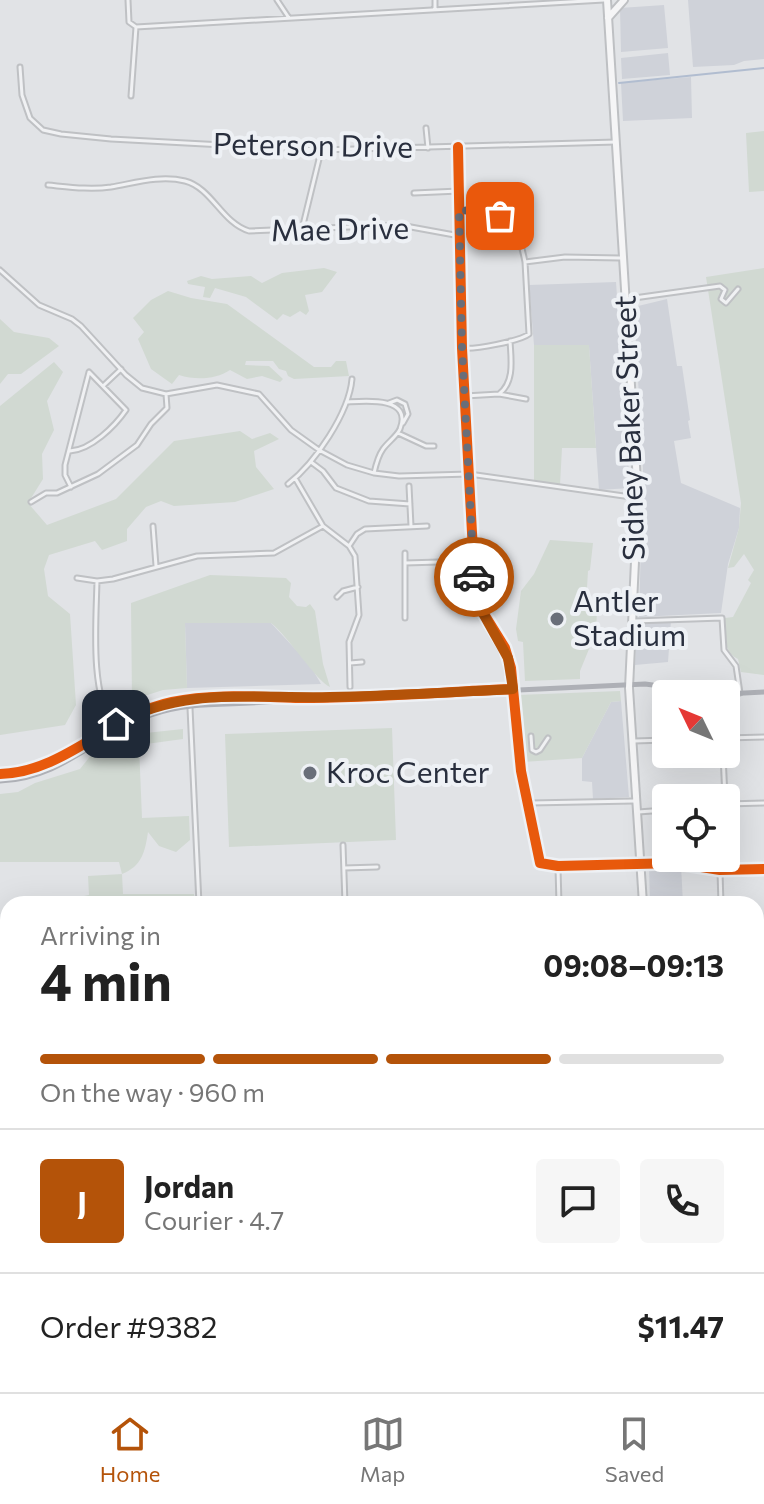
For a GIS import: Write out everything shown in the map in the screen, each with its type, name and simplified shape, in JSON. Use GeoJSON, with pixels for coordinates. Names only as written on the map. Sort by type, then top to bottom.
{"type":"FeatureCollection","features":[{"type":"Feature","properties":{"kind":"main road","name":"Sidney Baker Street"},"geometry":{"type":"LineString","coordinates":[[605,0],[638,498],[629,685],[643,896]]}},
{"type":"Feature","properties":{"kind":"main road"},"geometry":{"type":"LineString","coordinates":[[608,18],[624,0]]}},
{"type":"Feature","properties":{"kind":"main road"},"geometry":{"type":"LineString","coordinates":[[0,774],[35,769],[116,728],[190,702],[264,703],[298,698],[652,686]]}},
{"type":"Feature","properties":{"kind":"main road"},"geometry":{"type":"LineString","coordinates":[[740,693],[764,692]]}},
{"type":"Feature","properties":{"kind":"main road"},"geometry":{"type":"LineString","coordinates":[[0,781],[36,775],[59,767],[116,728]]}},
{"type":"Feature","properties":{"kind":"street"},"geometry":{"type":"LineString","coordinates":[[128,0],[129,22],[136,27],[605,0]]}},
{"type":"Feature","properties":{"kind":"street"},"geometry":{"type":"LineString","coordinates":[[277,0],[289,18]]}},
{"type":"Feature","properties":{"kind":"street"},"geometry":{"type":"LineString","coordinates":[[435,0],[435,9]]}},
{"type":"Feature","properties":{"kind":"street"},"geometry":{"type":"LineString","coordinates":[[131,96],[136,27]]}},
{"type":"Feature","properties":{"kind":"street","name":"Peterson Drive"},"geometry":{"type":"LineString","coordinates":[[20,67],[25,106],[36,125],[52,132],[111,139],[321,150],[616,142]]}},
{"type":"Feature","properties":{"kind":"street"},"geometry":{"type":"LineString","coordinates":[[426,128],[428,148]]}},
{"type":"Feature","properties":{"kind":"street"},"geometry":{"type":"LineString","coordinates":[[458,147],[462,348],[473,561],[479,606],[505,648],[511,668],[521,771],[540,863],[558,866],[652,863]]}},
{"type":"Feature","properties":{"kind":"street"},"geometry":{"type":"LineString","coordinates":[[302,229],[321,150]]}},
{"type":"Feature","properties":{"kind":"street","name":"Mae Drive"},"geometry":{"type":"LineString","coordinates":[[48,185],[86,189],[158,179],[182,180],[197,186],[242,229],[400,225],[460,236]]}},
{"type":"Feature","properties":{"kind":"street"},"geometry":{"type":"LineString","coordinates":[[414,193],[459,191]]}},
{"type":"Feature","properties":{"kind":"street"},"geometry":{"type":"LineString","coordinates":[[459,210],[492,212],[514,230],[525,262],[529,334],[477,350],[462,348]]}},
{"type":"Feature","properties":{"kind":"street"},"geometry":{"type":"LineString","coordinates":[[525,262],[565,257],[624,258]]}},
{"type":"Feature","properties":{"kind":"street"},"geometry":{"type":"LineString","coordinates":[[0,270],[39,305],[63,314],[81,326],[142,388],[166,394],[217,385],[259,394],[288,427],[319,450],[347,465],[374,473],[409,476],[469,474],[638,498]]}},
{"type":"Feature","properties":{"kind":"street"},"geometry":{"type":"LineString","coordinates":[[627,299],[720,286],[725,290],[721,299],[726,303],[738,289]]}},
{"type":"Feature","properties":{"kind":"street"},"geometry":{"type":"LineString","coordinates":[[499,394],[509,383],[510,341]]}},
{"type":"Feature","properties":{"kind":"street"},"geometry":{"type":"LineString","coordinates":[[103,386],[121,369]]}},
{"type":"Feature","properties":{"kind":"street"},"geometry":{"type":"LineString","coordinates":[[70,451],[78,451],[102,435],[126,410],[89,372],[70,451],[65,475],[71,487]]}},
{"type":"Feature","properties":{"kind":"street"},"geometry":{"type":"LineString","coordinates":[[288,484],[319,450],[348,402],[352,379]]}},
{"type":"Feature","properties":{"kind":"street"},"geometry":{"type":"LineString","coordinates":[[31,502],[46,493],[57,493],[98,474],[137,445],[167,408],[166,394]]}},
{"type":"Feature","properties":{"kind":"street"},"geometry":{"type":"LineString","coordinates":[[464,396],[499,394],[526,399]]}},
{"type":"Feature","properties":{"kind":"street"},"geometry":{"type":"LineString","coordinates":[[348,402],[389,403],[400,400],[408,408],[398,433],[380,453],[374,473]]}},
{"type":"Feature","properties":{"kind":"street"},"geometry":{"type":"LineString","coordinates":[[389,403],[400,416],[401,427]]}},
{"type":"Feature","properties":{"kind":"street"},"geometry":{"type":"LineString","coordinates":[[398,433],[426,446],[434,446]]}},
{"type":"Feature","properties":{"kind":"street"},"geometry":{"type":"LineString","coordinates":[[311,462],[323,471],[336,488],[369,501],[410,504]]}},
{"type":"Feature","properties":{"kind":"street"},"geometry":{"type":"LineString","coordinates":[[295,478],[323,526],[349,546],[355,556],[359,615],[349,642],[350,687]]}},
{"type":"Feature","properties":{"kind":"street"},"geometry":{"type":"LineString","coordinates":[[409,486],[411,527]]}},
{"type":"Feature","properties":{"kind":"street"},"geometry":{"type":"LineString","coordinates":[[153,526],[156,566]]}},
{"type":"Feature","properties":{"kind":"street"},"geometry":{"type":"LineString","coordinates":[[77,578],[97,581],[197,556],[274,553],[323,526]]}},
{"type":"Feature","properties":{"kind":"street"},"geometry":{"type":"LineString","coordinates":[[349,546],[361,531],[427,526]]}},
{"type":"Feature","properties":{"kind":"street"},"geometry":{"type":"LineString","coordinates":[[405,553],[405,618]]}},
{"type":"Feature","properties":{"kind":"street"},"geometry":{"type":"LineString","coordinates":[[405,563],[473,561]]}},
{"type":"Feature","properties":{"kind":"street"},"geometry":{"type":"LineString","coordinates":[[97,581],[99,679],[105,715],[116,728]]}},
{"type":"Feature","properties":{"kind":"street"},"geometry":{"type":"LineString","coordinates":[[337,597],[343,591],[358,587]]}},
{"type":"Feature","properties":{"kind":"street"},"geometry":{"type":"LineString","coordinates":[[632,621],[722,618],[724,650],[736,666],[738,680]]}},
{"type":"Feature","properties":{"kind":"street"},"geometry":{"type":"LineString","coordinates":[[350,663],[362,662]]}},
{"type":"Feature","properties":{"kind":"street"},"geometry":{"type":"LineString","coordinates":[[190,702],[199,896]]}},
{"type":"Feature","properties":{"kind":"street"},"geometry":{"type":"LineString","coordinates":[[531,736],[532,750],[536,752],[548,738]]}},
{"type":"Feature","properties":{"kind":"street"},"geometry":{"type":"LineString","coordinates":[[740,738],[764,737]]}},
{"type":"Feature","properties":{"kind":"street"},"geometry":{"type":"LineString","coordinates":[[633,741],[652,740]]}},
{"type":"Feature","properties":{"kind":"street"},"geometry":{"type":"LineString","coordinates":[[530,803],[637,800]]}},
{"type":"Feature","properties":{"kind":"street"},"geometry":{"type":"LineString","coordinates":[[740,804],[764,803]]}},
{"type":"Feature","properties":{"kind":"street"},"geometry":{"type":"LineString","coordinates":[[638,812],[652,811]]}},
{"type":"Feature","properties":{"kind":"street"},"geometry":{"type":"LineString","coordinates":[[343,845],[345,896]]}},
{"type":"Feature","properties":{"kind":"street"},"geometry":{"type":"LineString","coordinates":[[558,866],[559,896]]}},
{"type":"Feature","properties":{"kind":"street"},"geometry":{"type":"LineString","coordinates":[[344,868],[377,867]]}},
{"type":"Feature","properties":{"kind":"street"},"geometry":{"type":"LineString","coordinates":[[740,870],[764,869]]}},
{"type":"Feature","properties":{"kind":"street"},"geometry":{"type":"LineString","coordinates":[[720,872],[721,896]]}},
{"type":"Feature","properties":{"kind":"shaded area"},"geometry":{"type":"Polygon","coordinates":[[[688,0],[764,0],[764,59],[734,65],[693,67],[688,0]]]}},
{"type":"Feature","properties":{"kind":"shaded area"},"geometry":{"type":"Polygon","coordinates":[[[664,5],[668,48],[621,52],[620,8],[664,5]]]}},
{"type":"Feature","properties":{"kind":"shaded area"},"geometry":{"type":"Polygon","coordinates":[[[668,53],[670,75],[622,79],[621,58],[668,53]]]}},
{"type":"Feature","properties":{"kind":"shaded area"},"geometry":{"type":"Polygon","coordinates":[[[691,77],[692,118],[623,121],[621,83],[691,77]]]}},
{"type":"Feature","properties":{"kind":"shaded area"},"geometry":{"type":"Polygon","coordinates":[[[764,131],[764,191],[749,192],[746,133],[764,131]]]}},
{"type":"Feature","properties":{"kind":"shaded area"},"geometry":{"type":"Polygon","coordinates":[[[324,268],[337,272],[322,292],[305,295],[309,311],[306,315],[300,311],[290,317],[283,314],[277,320],[246,297],[215,288],[210,298],[203,297],[205,287],[188,284],[187,281],[201,276],[212,279],[251,276],[262,283],[282,273],[324,268]]]}},
{"type":"Feature","properties":{"kind":"shaded area"},"geometry":{"type":"Polygon","coordinates":[[[764,268],[764,675],[741,672],[738,659],[729,651],[726,641],[725,618],[733,617],[751,583],[748,580],[754,570],[744,554],[734,567],[728,568],[739,528],[741,503],[706,277],[764,268]]]}},
{"type":"Feature","properties":{"kind":"shaded area"},"geometry":{"type":"Polygon","coordinates":[[[616,282],[630,488],[599,490],[589,346],[534,345],[529,285],[616,282]]]}},
{"type":"Feature","properties":{"kind":"shaded area"},"geometry":{"type":"Polygon","coordinates":[[[168,291],[227,304],[314,367],[331,367],[336,361],[346,361],[349,376],[294,379],[273,361],[246,361],[245,365],[269,366],[283,379],[280,382],[262,376],[247,379],[230,370],[205,378],[179,375],[172,384],[151,369],[138,339],[144,332],[133,318],[151,300],[168,291]]]}},
{"type":"Feature","properties":{"kind":"shaded area"},"geometry":{"type":"Polygon","coordinates":[[[667,299],[677,366],[682,366],[690,420],[691,438],[674,441],[681,483],[740,508],[739,528],[728,564],[721,613],[639,617],[643,469],[634,307],[667,299]]]}},
{"type":"Feature","properties":{"kind":"shaded area"},"geometry":{"type":"Polygon","coordinates":[[[0,319],[14,332],[49,338],[59,346],[21,374],[8,374],[0,384],[0,319]]]}},
{"type":"Feature","properties":{"kind":"shaded area"},"geometry":{"type":"Polygon","coordinates":[[[534,345],[589,345],[596,448],[562,448],[560,485],[534,480],[534,345]]]}},
{"type":"Feature","properties":{"kind":"shaded area"},"geometry":{"type":"Polygon","coordinates":[[[54,362],[63,372],[47,401],[54,430],[42,454],[43,479],[28,503],[47,525],[116,499],[174,441],[240,431],[252,439],[270,433],[279,439],[254,451],[256,467],[274,489],[235,502],[174,506],[161,501],[146,507],[127,529],[127,541],[102,550],[95,541],[49,555],[44,569],[48,596],[70,614],[76,705],[65,725],[0,735],[0,406],[54,362]]]}},
{"type":"Feature","properties":{"kind":"shaded area","name":"Antler Stadium"},"geometry":{"type":"Polygon","coordinates":[[[550,540],[593,543],[586,605],[597,610],[596,632],[580,671],[580,679],[525,681],[523,642],[518,641],[516,629],[521,591],[534,574],[550,540]]]}},
{"type":"Feature","properties":{"kind":"shaded area"},"geometry":{"type":"Polygon","coordinates":[[[210,575],[286,578],[291,583],[289,597],[297,606],[310,604],[315,611],[323,664],[330,687],[271,623],[185,623],[187,688],[163,690],[132,700],[131,603],[210,575]]]}},
{"type":"Feature","properties":{"kind":"shaded area"},"geometry":{"type":"Polygon","coordinates":[[[671,621],[668,662],[635,665],[637,625],[671,621]]]}},
{"type":"Feature","properties":{"kind":"shaded area"},"geometry":{"type":"Polygon","coordinates":[[[185,623],[271,623],[310,665],[321,684],[187,688],[185,623]]]}},
{"type":"Feature","properties":{"kind":"shaded area"},"geometry":{"type":"Polygon","coordinates":[[[620,691],[621,701],[611,702],[582,758],[523,762],[518,695],[620,691]]]}},
{"type":"Feature","properties":{"kind":"shaded area"},"geometry":{"type":"Polygon","coordinates":[[[621,701],[629,797],[593,799],[592,782],[582,781],[582,758],[611,702],[621,701]]]}},
{"type":"Feature","properties":{"kind":"shaded area","name":"Kroc Center"},"geometry":{"type":"Polygon","coordinates":[[[392,728],[396,840],[229,847],[225,734],[392,728]]]}},
{"type":"Feature","properties":{"kind":"shaded area"},"geometry":{"type":"Polygon","coordinates":[[[183,729],[183,739],[139,745],[142,818],[189,816],[190,840],[176,852],[159,846],[148,832],[141,858],[122,874],[119,862],[0,862],[0,794],[18,792],[35,783],[80,769],[92,754],[118,736],[183,729]]]}},
{"type":"Feature","properties":{"kind":"shaded area"},"geometry":{"type":"Polygon","coordinates":[[[649,866],[652,866],[652,872],[681,872],[683,896],[650,896],[649,866]]]}},
{"type":"Feature","properties":{"kind":"shaded area"},"geometry":{"type":"Polygon","coordinates":[[[122,874],[123,894],[194,896],[84,896],[89,895],[88,876],[122,874]]]}},
{"type":"Feature","properties":{"kind":"waterway"},"geometry":{"type":"LineString","coordinates":[[619,83],[764,68]]}},
{"type":"Feature","properties":{"kind":"cycle path"},"geometry":{"type":"LineString","coordinates":[[458,147],[462,348],[475,588],[479,606],[505,648],[511,668],[521,771],[540,863],[558,866],[676,863],[720,870],[764,869]]}},
{"type":"Feature","properties":{"kind":"cycle path"},"geometry":{"type":"LineString","coordinates":[[0,774],[46,764],[128,718],[188,699],[236,696],[353,697],[513,689]]}},
{"type":"Feature","properties":{"kind":"way so far"},"geometry":{"type":"LineString","coordinates":[[474,577],[462,348],[459,210],[492,212],[500,216]]}},
{"type":"Feature","properties":{"kind":"place","name":"Antler Stadium"},"geometry":{"type":"Point","coordinates":[557,619]}},
{"type":"Feature","properties":{"kind":"place","name":"Kroc Center"},"geometry":{"type":"Point","coordinates":[310,773]}},
{"type":"Feature","properties":{"kind":"route"},"geometry":{"type":"LineString","coordinates":[[116,724],[144,709],[190,698],[395,696],[513,689],[505,648],[482,613],[474,577]]}}]}
